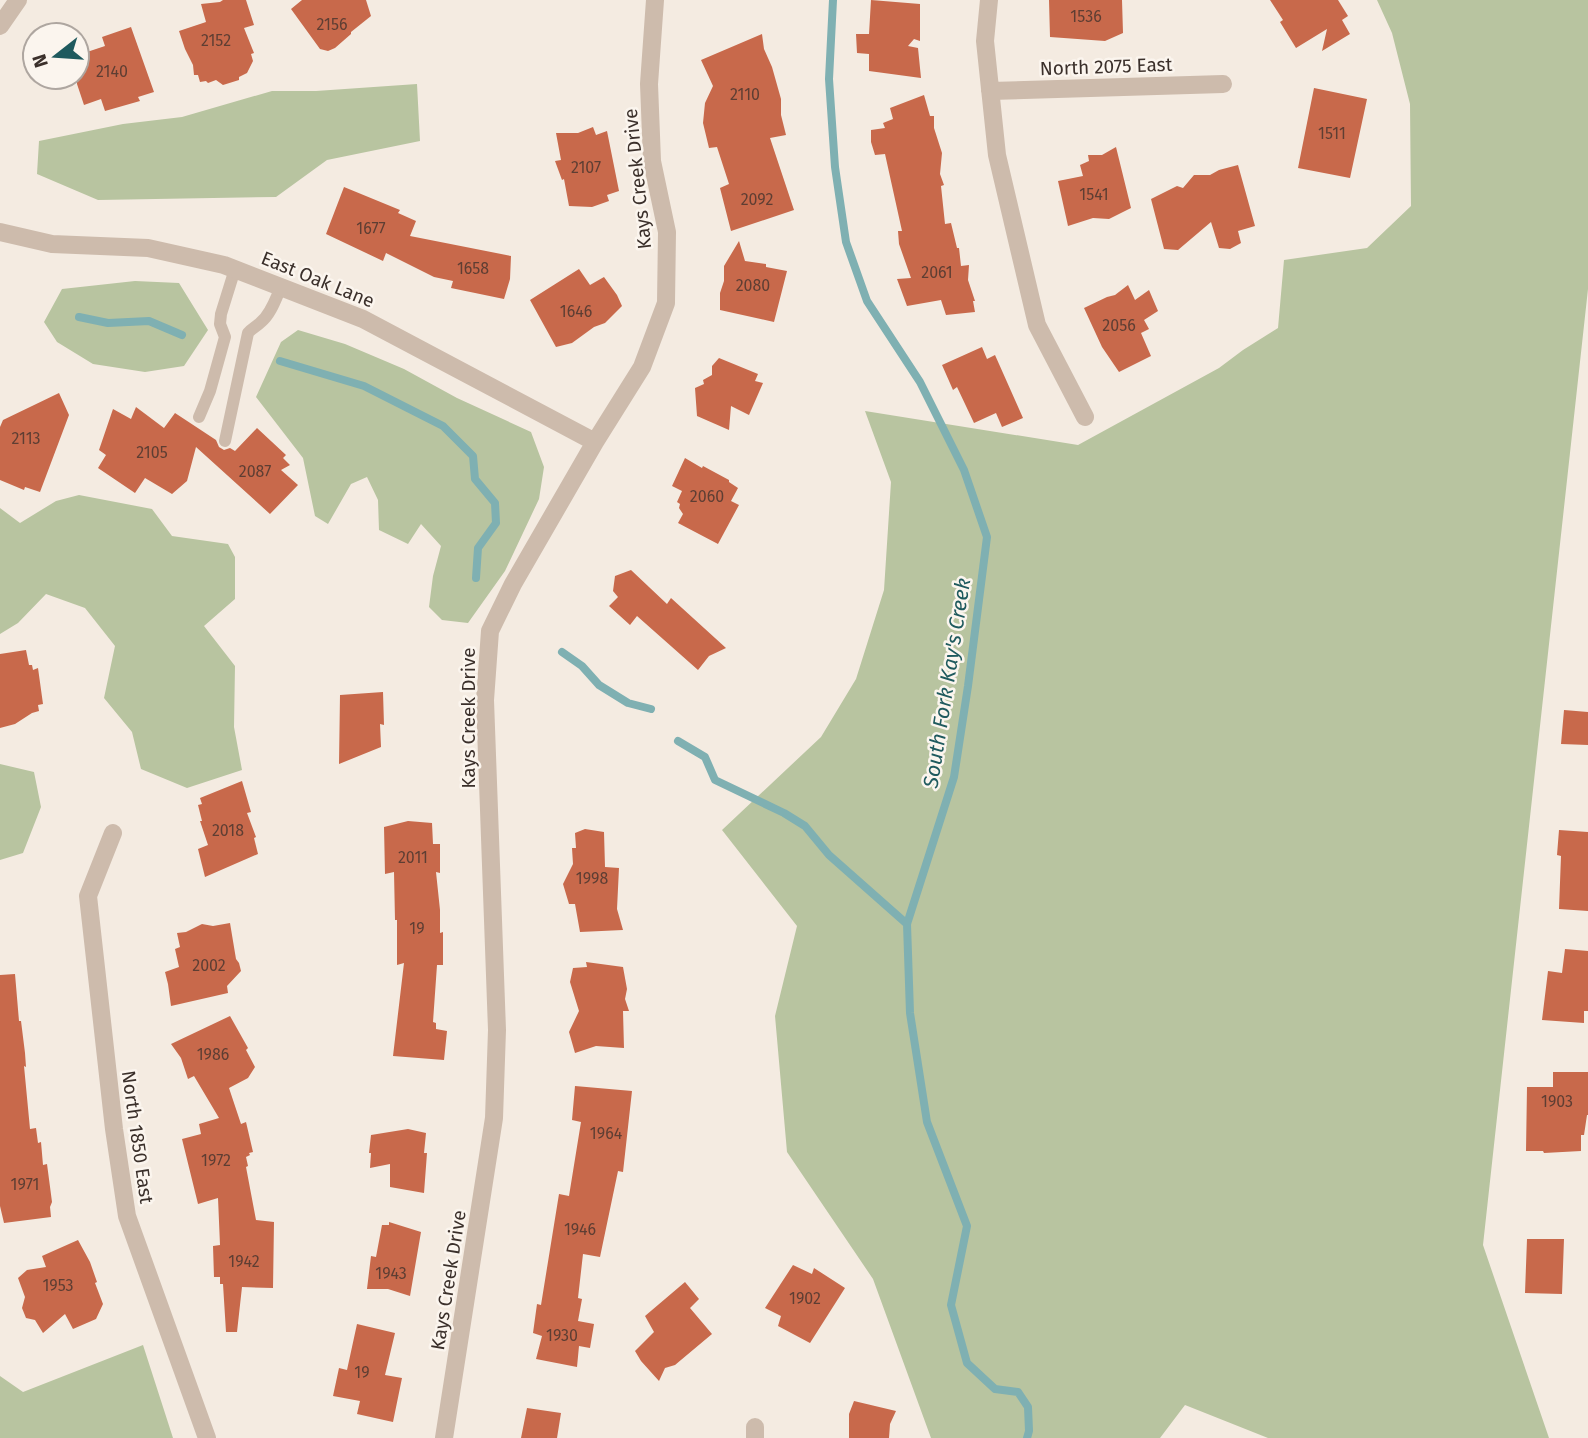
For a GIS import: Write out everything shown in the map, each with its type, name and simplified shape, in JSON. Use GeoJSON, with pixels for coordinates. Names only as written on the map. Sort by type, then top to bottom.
{"type":"FeatureCollection","features":[{"type":"Feature","properties":{"kind":"street"},"geometry":{"type":"LineString","coordinates":[[0,26],[18,0]]}},
{"type":"Feature","properties":{"kind":"street","name":"Kays Creek Drive"},"geometry":{"type":"LineString","coordinates":[[444,1438],[494,1118],[497,1030],[485,700],[490,631],[513,584],[595,442],[642,368],[666,303],[667,232],[652,162],[649,84],[655,0]]}},
{"type":"Feature","properties":{"kind":"street"},"geometry":{"type":"LineString","coordinates":[[989,0],[985,41],[997,155],[1037,325],[1085,417]]}},
{"type":"Feature","properties":{"kind":"street","name":"North 2075 East"},"geometry":{"type":"LineString","coordinates":[[990,91],[1223,84]]}},
{"type":"Feature","properties":{"kind":"street","name":"East Oak Lane"},"geometry":{"type":"LineString","coordinates":[[0,232],[52,244],[148,248],[224,265],[363,319],[595,442]]}},
{"type":"Feature","properties":{"kind":"street","name":"North 1850 East"},"geometry":{"type":"LineString","coordinates":[[113,832],[88,896],[114,1129],[127,1216],[207,1438]]}},
{"type":"Feature","properties":{"kind":"lane"},"geometry":{"type":"LineString","coordinates":[[199,417],[210,391],[225,337],[220,324],[221,314],[235,269]]}},
{"type":"Feature","properties":{"kind":"lane"},"geometry":{"type":"LineString","coordinates":[[225,441],[248,333],[262,322],[281,287]]}},
{"type":"Feature","properties":{"kind":"green space"},"geometry":{"type":"Polygon","coordinates":[[[1377,0],[1588,0],[1588,289],[1483,1245],[1549,1438],[1268,1438],[1185,1405],[1160,1438],[931,1438],[873,1279],[787,1152],[775,1016],[797,926],[722,830],[821,737],[856,679],[884,590],[891,482],[865,411],[1078,445],[1219,368],[1278,328],[1284,260],[1367,248],[1411,206],[1410,104],[1392,33],[1377,0]]]}},
{"type":"Feature","properties":{"kind":"green space"},"geometry":{"type":"Polygon","coordinates":[[[417,84],[420,141],[327,160],[276,197],[98,200],[37,174],[39,141],[123,124],[182,117],[272,91],[316,91],[417,84]]]}},
{"type":"Feature","properties":{"kind":"green space"},"geometry":{"type":"Polygon","coordinates":[[[135,281],[179,283],[208,330],[184,366],[145,372],[93,364],[57,342],[44,322],[62,289],[135,281]]]}},
{"type":"Feature","properties":{"kind":"green space"},"geometry":{"type":"Polygon","coordinates":[[[298,330],[345,344],[404,369],[457,398],[531,432],[544,467],[539,499],[505,571],[468,623],[442,620],[429,607],[441,546],[421,524],[408,544],[379,530],[378,500],[367,477],[351,484],[328,524],[315,516],[303,458],[256,397],[281,342],[298,330]]]}},
{"type":"Feature","properties":{"kind":"green space"},"geometry":{"type":"Polygon","coordinates":[[[79,495],[152,509],[172,536],[228,544],[235,557],[235,599],[204,626],[235,666],[234,727],[242,770],[187,788],[141,769],[132,732],[104,698],[115,646],[85,608],[46,594],[18,623],[0,634],[0,508],[20,523],[56,501],[79,495]]]}},
{"type":"Feature","properties":{"kind":"green space"},"geometry":{"type":"Polygon","coordinates":[[[0,764],[34,772],[41,807],[23,853],[0,860],[0,764]]]}},
{"type":"Feature","properties":{"kind":"green space"},"geometry":{"type":"Polygon","coordinates":[[[143,1345],[173,1438],[0,1438],[0,1376],[23,1392],[143,1345]]]}},
{"type":"Feature","properties":{"kind":"building"},"geometry":{"type":"Polygon","coordinates":[[[246,0],[254,25],[244,28],[254,53],[251,54],[253,61],[247,73],[239,77],[239,80],[223,85],[216,80],[200,82],[198,75],[194,75],[193,65],[179,31],[206,22],[201,4],[246,0]]]}},
{"type":"Feature","properties":{"kind":"building"},"geometry":{"type":"Polygon","coordinates":[[[302,0],[366,0],[371,16],[328,51],[320,49],[291,9],[302,0]]]}},
{"type":"Feature","properties":{"kind":"building"},"geometry":{"type":"Polygon","coordinates":[[[871,0],[920,4],[920,41],[914,39],[908,46],[918,48],[921,78],[869,71],[869,54],[857,53],[856,34],[869,34],[871,0]]]}},
{"type":"Feature","properties":{"kind":"building"},"geometry":{"type":"Polygon","coordinates":[[[1049,0],[1122,0],[1123,33],[1105,41],[1050,37],[1049,0]]]}},
{"type":"Feature","properties":{"kind":"building"},"geometry":{"type":"Polygon","coordinates":[[[1270,0],[1338,0],[1348,16],[1342,20],[1350,34],[1322,51],[1327,29],[1296,48],[1270,0]]]}},
{"type":"Feature","properties":{"kind":"building"},"geometry":{"type":"Polygon","coordinates":[[[131,27],[154,92],[138,97],[140,101],[105,111],[101,99],[84,105],[79,91],[91,91],[91,51],[105,46],[102,37],[131,27]]]}},
{"type":"Feature","properties":{"kind":"building"},"geometry":{"type":"Polygon","coordinates":[[[762,34],[764,49],[781,99],[781,115],[786,135],[770,138],[794,210],[731,231],[720,188],[729,184],[717,147],[709,148],[703,123],[705,103],[713,86],[701,60],[762,34]]]}},
{"type":"Feature","properties":{"kind":"building"},"geometry":{"type":"Polygon","coordinates":[[[1314,88],[1367,99],[1350,178],[1298,168],[1314,88]]]}},
{"type":"Feature","properties":{"kind":"building"},"geometry":{"type":"Polygon","coordinates":[[[924,95],[930,116],[934,116],[934,128],[942,153],[940,174],[944,185],[941,186],[945,224],[951,223],[959,248],[961,266],[969,265],[968,280],[975,301],[975,312],[946,315],[941,300],[907,306],[897,279],[911,278],[899,244],[898,231],[902,231],[885,154],[875,155],[871,130],[885,128],[883,123],[893,119],[890,108],[924,95]]]}},
{"type":"Feature","properties":{"kind":"building"},"geometry":{"type":"Polygon","coordinates":[[[593,127],[596,135],[607,131],[619,191],[607,195],[609,201],[592,207],[569,206],[564,179],[562,180],[555,161],[561,160],[556,133],[578,133],[593,127]]]}},
{"type":"Feature","properties":{"kind":"building"},"geometry":{"type":"Polygon","coordinates":[[[1116,147],[1131,208],[1109,219],[1093,218],[1068,226],[1058,181],[1083,176],[1080,165],[1089,161],[1088,155],[1102,155],[1116,147]]]}},
{"type":"Feature","properties":{"kind":"building"},"geometry":{"type":"Polygon","coordinates":[[[1238,165],[1255,226],[1238,231],[1241,243],[1230,249],[1219,248],[1211,222],[1178,250],[1164,249],[1151,199],[1177,186],[1183,188],[1194,175],[1210,175],[1238,165]]]}},
{"type":"Feature","properties":{"kind":"building"},"geometry":{"type":"Polygon","coordinates":[[[344,187],[400,210],[398,213],[416,221],[410,236],[511,256],[510,279],[504,299],[451,288],[453,281],[434,277],[386,253],[383,261],[326,234],[344,187]]]}},
{"type":"Feature","properties":{"kind":"building"},"geometry":{"type":"Polygon","coordinates":[[[739,241],[745,261],[787,271],[774,322],[720,310],[724,266],[739,241]]]}},
{"type":"Feature","properties":{"kind":"building"},"geometry":{"type":"Polygon","coordinates":[[[579,269],[590,285],[604,277],[622,306],[605,323],[594,327],[572,343],[556,347],[530,300],[579,269]]]}},
{"type":"Feature","properties":{"kind":"building"},"geometry":{"type":"Polygon","coordinates":[[[1128,285],[1135,300],[1149,290],[1158,311],[1144,320],[1149,329],[1141,333],[1151,356],[1119,372],[1102,347],[1084,308],[1115,295],[1128,285]]]}},
{"type":"Feature","properties":{"kind":"building"},"geometry":{"type":"Polygon","coordinates":[[[982,347],[987,359],[995,355],[1023,418],[1002,427],[996,413],[974,423],[957,387],[953,390],[942,365],[982,347]]]}},
{"type":"Feature","properties":{"kind":"building"},"geometry":{"type":"Polygon","coordinates":[[[719,358],[758,374],[755,381],[763,383],[749,415],[731,406],[729,430],[697,416],[695,388],[704,384],[703,380],[712,375],[712,366],[719,358]]]}},
{"type":"Feature","properties":{"kind":"building"},"geometry":{"type":"Polygon","coordinates":[[[59,393],[69,415],[40,492],[25,487],[24,490],[0,480],[0,427],[3,420],[59,393]]]}},
{"type":"Feature","properties":{"kind":"building"},"geometry":{"type":"Polygon","coordinates":[[[136,407],[164,428],[175,413],[216,440],[224,450],[230,448],[235,451],[257,428],[286,455],[283,458],[290,465],[281,470],[298,485],[270,514],[196,447],[187,481],[172,494],[145,478],[135,493],[98,468],[106,455],[99,450],[113,409],[131,419],[136,407]]]}},
{"type":"Feature","properties":{"kind":"building"},"geometry":{"type":"Polygon","coordinates":[[[685,458],[729,480],[738,488],[731,501],[739,505],[718,544],[678,523],[683,514],[677,502],[682,491],[672,486],[685,458]]]}},
{"type":"Feature","properties":{"kind":"building"},"geometry":{"type":"Polygon","coordinates":[[[631,570],[667,604],[671,598],[726,648],[709,656],[698,670],[637,616],[630,625],[609,606],[618,597],[613,591],[615,576],[631,570]]]}},
{"type":"Feature","properties":{"kind":"building"},"geometry":{"type":"Polygon","coordinates":[[[26,650],[29,665],[32,665],[33,670],[38,668],[43,704],[38,705],[39,711],[15,724],[0,728],[0,654],[26,650]]]}},
{"type":"Feature","properties":{"kind":"building"},"geometry":{"type":"Polygon","coordinates":[[[383,692],[384,725],[380,724],[381,747],[339,764],[340,695],[383,692]]]}},
{"type":"Feature","properties":{"kind":"building"},"geometry":{"type":"Polygon","coordinates":[[[1564,710],[1588,712],[1588,745],[1561,744],[1564,710]]]}},
{"type":"Feature","properties":{"kind":"building"},"geometry":{"type":"Polygon","coordinates":[[[242,781],[251,812],[247,813],[256,837],[254,838],[258,854],[205,877],[198,849],[208,845],[200,821],[200,798],[242,781]]]}},
{"type":"Feature","properties":{"kind":"building"},"geometry":{"type":"Polygon","coordinates":[[[408,821],[432,823],[433,844],[440,844],[440,873],[436,872],[440,933],[443,932],[443,965],[437,965],[433,1022],[436,1023],[436,1029],[447,1031],[444,1060],[393,1056],[404,963],[397,965],[394,872],[385,874],[384,827],[408,821]]]}},
{"type":"Feature","properties":{"kind":"building"},"geometry":{"type":"Polygon","coordinates":[[[585,829],[604,832],[605,867],[619,868],[617,909],[623,930],[580,932],[575,904],[569,904],[563,884],[573,864],[575,833],[585,829]]]}},
{"type":"Feature","properties":{"kind":"building"},"geometry":{"type":"Polygon","coordinates":[[[1559,830],[1588,832],[1588,911],[1559,909],[1559,830]]]}},
{"type":"Feature","properties":{"kind":"building"},"geometry":{"type":"Polygon","coordinates":[[[230,923],[236,959],[241,971],[227,986],[228,993],[171,1006],[165,972],[179,967],[175,949],[180,947],[177,933],[186,932],[202,924],[213,926],[230,923]]]}},
{"type":"Feature","properties":{"kind":"building"},"geometry":{"type":"Polygon","coordinates":[[[1565,949],[1588,951],[1588,1011],[1584,1011],[1584,1023],[1542,1020],[1548,971],[1562,973],[1565,949]]]}},
{"type":"Feature","properties":{"kind":"building"},"geometry":{"type":"Polygon","coordinates":[[[586,962],[623,967],[627,989],[625,999],[629,1011],[623,1011],[624,1048],[596,1046],[575,1053],[569,1032],[579,1011],[570,982],[573,968],[587,967],[586,962]]]}},
{"type":"Feature","properties":{"kind":"building"},"geometry":{"type":"Polygon","coordinates":[[[15,974],[25,1053],[30,1129],[36,1128],[38,1143],[41,1142],[43,1165],[47,1164],[52,1202],[51,1217],[4,1223],[0,1206],[0,975],[15,974]]]}},
{"type":"Feature","properties":{"kind":"building"},"geometry":{"type":"Polygon","coordinates":[[[230,1016],[255,1067],[248,1078],[229,1088],[241,1124],[246,1122],[253,1152],[246,1157],[246,1167],[256,1220],[274,1222],[273,1288],[242,1287],[237,1332],[226,1332],[223,1284],[220,1284],[220,1277],[214,1277],[213,1246],[220,1245],[218,1198],[198,1204],[182,1139],[201,1134],[199,1124],[219,1118],[194,1076],[188,1079],[181,1058],[171,1044],[230,1016]]]}},
{"type":"Feature","properties":{"kind":"building"},"geometry":{"type":"Polygon","coordinates":[[[1553,1072],[1588,1072],[1588,1115],[1584,1135],[1581,1135],[1581,1151],[1526,1151],[1527,1087],[1553,1087],[1553,1072]]]}},
{"type":"Feature","properties":{"kind":"building"},"geometry":{"type":"Polygon","coordinates":[[[575,1086],[632,1091],[623,1172],[618,1171],[600,1257],[583,1254],[578,1298],[582,1299],[578,1321],[594,1324],[590,1348],[579,1346],[577,1367],[536,1359],[542,1336],[533,1333],[537,1304],[541,1305],[559,1194],[569,1196],[581,1122],[572,1120],[575,1086]]]}},
{"type":"Feature","properties":{"kind":"building"},"geometry":{"type":"Polygon","coordinates":[[[408,1129],[426,1133],[424,1193],[390,1187],[390,1164],[370,1168],[371,1135],[408,1129]]]}},
{"type":"Feature","properties":{"kind":"building"},"geometry":{"type":"Polygon","coordinates":[[[389,1222],[421,1232],[410,1296],[388,1289],[367,1289],[371,1256],[376,1257],[382,1225],[389,1225],[389,1222]]]}},
{"type":"Feature","properties":{"kind":"building"},"geometry":{"type":"Polygon","coordinates":[[[1527,1239],[1564,1239],[1562,1294],[1525,1293],[1527,1239]]]}},
{"type":"Feature","properties":{"kind":"building"},"geometry":{"type":"Polygon","coordinates":[[[78,1240],[90,1262],[103,1304],[96,1319],[73,1329],[65,1314],[43,1333],[35,1320],[26,1318],[22,1308],[25,1297],[18,1278],[27,1270],[46,1267],[42,1256],[78,1240]]]}},
{"type":"Feature","properties":{"kind":"building"},"geometry":{"type":"Polygon","coordinates":[[[793,1265],[812,1274],[814,1268],[845,1288],[810,1343],[778,1326],[781,1316],[765,1308],[793,1265]]]}},
{"type":"Feature","properties":{"kind":"building"},"geometry":{"type":"Polygon","coordinates":[[[685,1282],[699,1299],[690,1308],[712,1334],[675,1365],[665,1368],[659,1381],[635,1351],[654,1332],[645,1316],[685,1282]]]}},
{"type":"Feature","properties":{"kind":"building"},"geometry":{"type":"Polygon","coordinates":[[[357,1324],[395,1333],[385,1375],[402,1378],[393,1422],[357,1414],[360,1401],[333,1396],[339,1368],[347,1370],[357,1324]]]}},
{"type":"Feature","properties":{"kind":"building"},"geometry":{"type":"Polygon","coordinates":[[[854,1401],[896,1411],[890,1424],[889,1438],[849,1438],[849,1414],[854,1401]]]}},
{"type":"Feature","properties":{"kind":"building"},"geometry":{"type":"Polygon","coordinates":[[[527,1408],[561,1413],[557,1438],[521,1438],[527,1408]]]}},
{"type":"Feature","properties":{"kind":"waterway","name":"South Fork Kay's Creek"},"geometry":{"type":"LineString","coordinates":[[833,0],[829,79],[835,167],[846,242],[867,301],[920,382],[964,470],[987,537],[954,777],[907,924],[910,1013],[927,1122],[967,1226],[951,1305],[967,1363],[995,1389],[1018,1392],[1028,1407],[1027,1438]]}},
{"type":"Feature","properties":{"kind":"waterway"},"geometry":{"type":"LineString","coordinates":[[79,317],[108,323],[149,321],[182,335]]}},
{"type":"Feature","properties":{"kind":"waterway"},"geometry":{"type":"LineString","coordinates":[[280,361],[364,386],[443,426],[473,456],[475,479],[495,503],[496,523],[478,548],[476,578]]}},
{"type":"Feature","properties":{"kind":"waterway"},"geometry":{"type":"LineString","coordinates":[[562,652],[582,666],[599,685],[628,703],[651,709]]}},
{"type":"Feature","properties":{"kind":"waterway"},"geometry":{"type":"LineString","coordinates":[[678,741],[705,757],[715,780],[805,826],[829,855],[907,924]]}}]}
